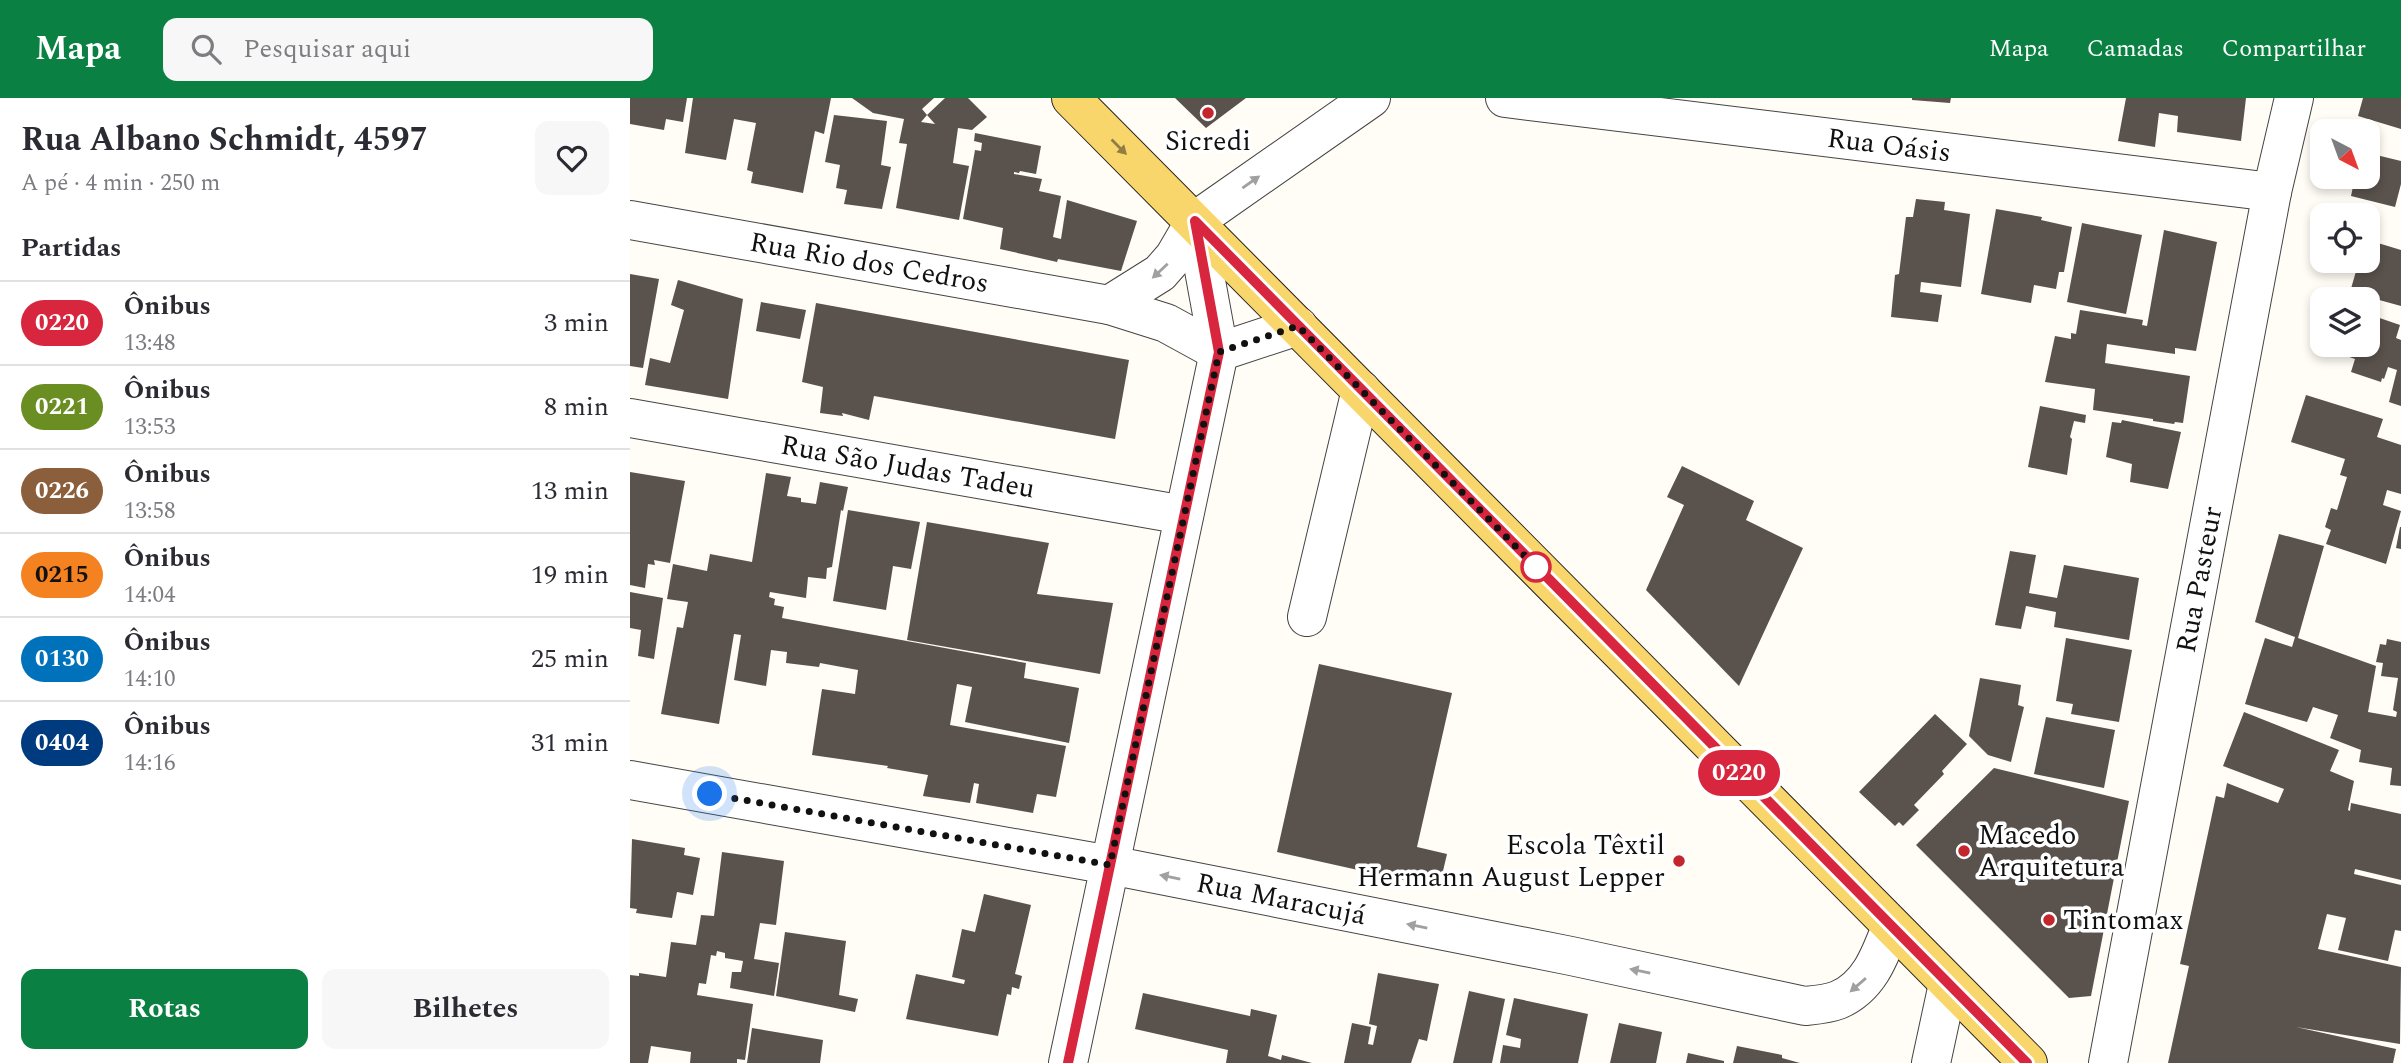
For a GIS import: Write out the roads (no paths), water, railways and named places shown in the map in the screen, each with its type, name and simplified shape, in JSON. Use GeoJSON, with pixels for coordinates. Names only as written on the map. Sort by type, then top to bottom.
{"type":"FeatureCollection","features":[{"type":"Feature","properties":{"kind":"main road"},"geometry":{"type":"LineString","coordinates":[[1072,98],[2028,1063]]}},
{"type":"Feature","properties":{"kind":"street"},"geometry":{"type":"LineString","coordinates":[[1109,305],[1160,272],[1174,257],[1195,221],[1371,98]]}},
{"type":"Feature","properties":{"kind":"street","name":"Rua Oásis"},"geometry":{"type":"LineString","coordinates":[[1506,98],[2272,192]]}},
{"type":"Feature","properties":{"kind":"street","name":"Rua Pasteur"},"geometry":{"type":"LineString","coordinates":[[2108,1063],[2272,192],[2294,98]]}},
{"type":"Feature","properties":{"kind":"street","name":"Rua Rio dos Cedros"},"geometry":{"type":"LineString","coordinates":[[630,219],[1109,305],[1166,323],[1219,352]]}},
{"type":"Feature","properties":{"kind":"street"},"geometry":{"type":"LineString","coordinates":[[1068,1063],[1219,352],[1195,221]]}},
{"type":"Feature","properties":{"kind":"street"},"geometry":{"type":"LineString","coordinates":[[1219,352],[1298,326]]}},
{"type":"Feature","properties":{"kind":"street"},"geometry":{"type":"LineString","coordinates":[[1307,617],[1362,390]]}},
{"type":"Feature","properties":{"kind":"street","name":"Rua São Judas Tadeu"},"geometry":{"type":"LineString","coordinates":[[630,418],[1184,516]]}},
{"type":"Feature","properties":{"kind":"street","name":"Rua Maracujá"},"geometry":{"type":"LineString","coordinates":[[630,780],[1110,865],[1571,956],[1805,1006],[1837,1001],[1861,985],[1877,963],[1891,927]]}},
{"type":"Feature","properties":{"kind":"street"},"geometry":{"type":"LineString","coordinates":[[1931,1063],[1948,984]]}},
{"type":"Feature","properties":{"kind":"place","name":"Sicredi"},"geometry":{"type":"Point","coordinates":[1208,113]}},
{"type":"Feature","properties":{"kind":"place","name":"Macedo Arquitetura"},"geometry":{"type":"Point","coordinates":[1964,851]}},
{"type":"Feature","properties":{"kind":"place","name":"Escola Têxtil Hermann August Lepper"},"geometry":{"type":"Point","coordinates":[1679,861]}},
{"type":"Feature","properties":{"kind":"place","name":"Tintomax"},"geometry":{"type":"Point","coordinates":[2049,920]}}]}
